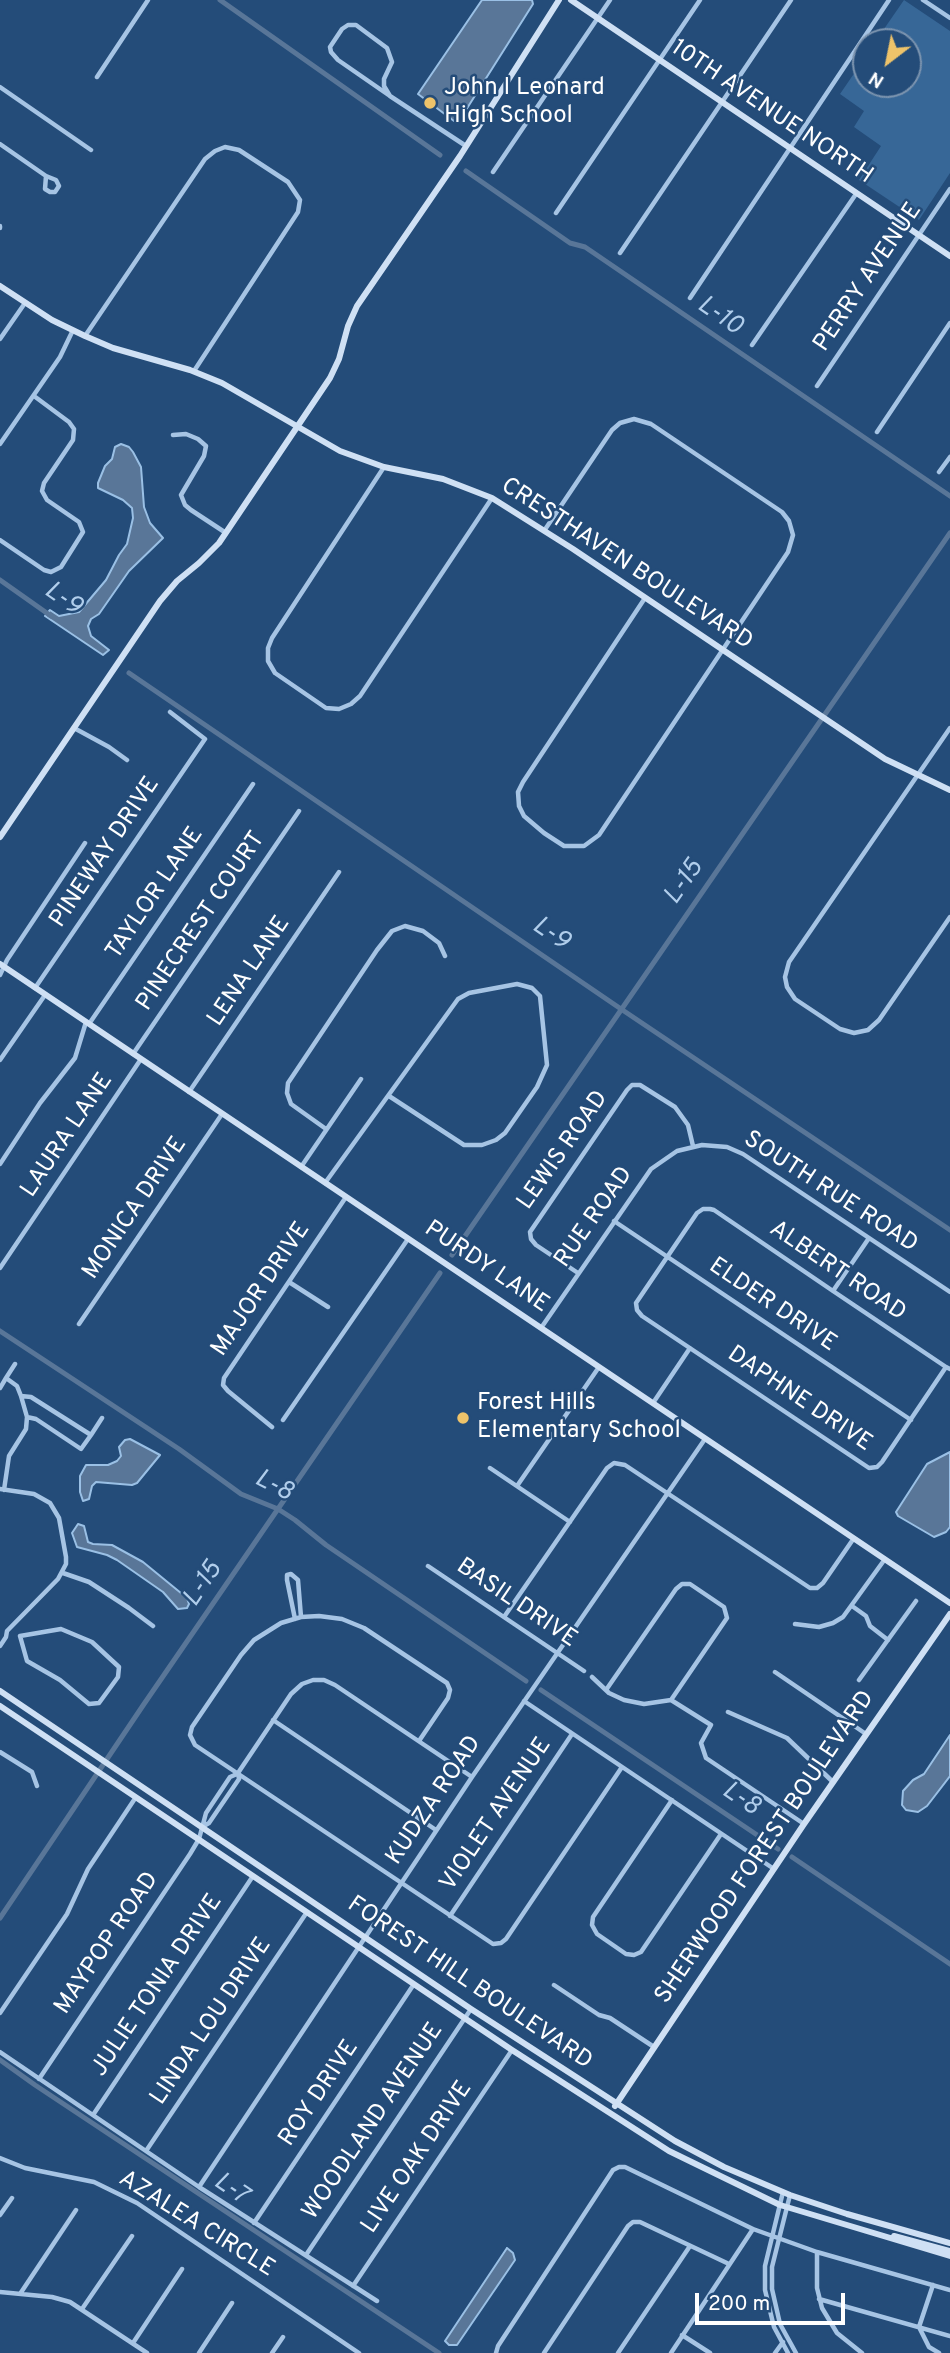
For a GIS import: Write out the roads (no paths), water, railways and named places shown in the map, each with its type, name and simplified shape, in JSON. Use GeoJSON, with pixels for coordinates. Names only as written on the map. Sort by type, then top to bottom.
{"type":"FeatureCollection","features":[{"type":"Feature","properties":{"kind":"street"},"geometry":{"type":"LineString","coordinates":[[97,77],[148,0]]}},
{"type":"Feature","properties":{"kind":"street"},"geometry":{"type":"LineString","coordinates":[[0,836],[160,601],[177,581],[210,554],[297,427],[334,371],[357,306],[460,156],[559,0]]}},
{"type":"Feature","properties":{"kind":"street","name":"10TH AVENUE NORTH"},"geometry":{"type":"LineString","coordinates":[[571,0],[950,257]]}},
{"type":"Feature","properties":{"kind":"street"},"geometry":{"type":"LineString","coordinates":[[493,172],[610,0]]}},
{"type":"Feature","properties":{"kind":"street"},"geometry":{"type":"LineString","coordinates":[[556,213],[701,0]]}},
{"type":"Feature","properties":{"kind":"street"},"geometry":{"type":"LineString","coordinates":[[620,253],[792,0]]}},
{"type":"Feature","properties":{"kind":"street"},"geometry":{"type":"LineString","coordinates":[[690,298],[889,0]]}},
{"type":"Feature","properties":{"kind":"street"},"geometry":{"type":"LineString","coordinates":[[923,0],[950,18]]}},
{"type":"Feature","properties":{"kind":"street"},"geometry":{"type":"LineString","coordinates":[[390,96],[384,86],[391,62],[387,48],[356,25],[348,25],[342,29],[330,47],[338,60],[390,96],[466,146]]}},
{"type":"Feature","properties":{"kind":"street"},"geometry":{"type":"LineString","coordinates":[[0,87],[91,150]]}},
{"type":"Feature","properties":{"kind":"street"},"geometry":{"type":"LineString","coordinates":[[0,144],[46,176]]}},
{"type":"Feature","properties":{"kind":"street"},"geometry":{"type":"LineString","coordinates":[[85,336],[205,159],[225,147],[239,150],[292,187],[300,200],[298,212],[194,371]]}},
{"type":"Feature","properties":{"kind":"street","name":"PERRY AVENUE"},"geometry":{"type":"LineString","coordinates":[[817,386],[950,189]]}},
{"type":"Feature","properties":{"kind":"street"},"geometry":{"type":"LineString","coordinates":[[752,345],[856,194]]}},
{"type":"Feature","properties":{"kind":"street","name":"CRESTHAVEN BOULEVARD"},"geometry":{"type":"LineString","coordinates":[[0,286],[85,336],[113,348],[194,371],[241,393],[340,451],[384,467],[443,479],[492,498],[885,759],[950,790]]}},
{"type":"Feature","properties":{"kind":"street"},"geometry":{"type":"LineString","coordinates":[[0,339],[25,303]]}},
{"type":"Feature","properties":{"kind":"street"},"geometry":{"type":"LineString","coordinates":[[877,432],[950,323]]}},
{"type":"Feature","properties":{"kind":"street"},"geometry":{"type":"LineString","coordinates":[[0,444],[60,357],[73,330]]}},
{"type":"Feature","properties":{"kind":"street"},"geometry":{"type":"LineString","coordinates":[[0,540],[51,572],[61,567],[83,532],[79,522],[47,500],[42,491],[44,483],[75,433],[69,422],[34,396]]}},
{"type":"Feature","properties":{"kind":"street"},"geometry":{"type":"LineString","coordinates":[[544,531],[612,430],[624,421],[637,419],[651,424],[782,512],[789,521],[793,535],[788,552],[597,838],[584,846],[560,844],[529,821],[520,810],[517,795],[645,598]]}},
{"type":"Feature","properties":{"kind":"street"},"geometry":{"type":"LineString","coordinates":[[173,435],[186,434],[206,446],[204,456],[181,495],[185,505],[226,533]]}},
{"type":"Feature","properties":{"kind":"street"},"geometry":{"type":"LineString","coordinates":[[939,472],[950,457]]}},
{"type":"Feature","properties":{"kind":"street"},"geometry":{"type":"LineString","coordinates":[[384,467],[269,645],[268,660],[273,671],[303,694],[330,708],[339,709],[357,699],[492,498]]}},
{"type":"Feature","properties":{"kind":"street","name":"PINEWAY DRIVE"},"geometry":{"type":"LineString","coordinates":[[35,988],[205,738],[170,712]]}},
{"type":"Feature","properties":{"kind":"street"},"geometry":{"type":"LineString","coordinates":[[74,728],[127,760]]}},
{"type":"Feature","properties":{"kind":"street"},"geometry":{"type":"LineString","coordinates":[[950,728],[787,966],[785,980],[790,994],[850,1033],[861,1032],[874,1026],[950,917]]}},
{"type":"Feature","properties":{"kind":"street","name":"TAYLOR LANE"},"geometry":{"type":"LineString","coordinates":[[0,1164],[40,1103],[75,1058],[87,1023],[253,783]]}},
{"type":"Feature","properties":{"kind":"street","name":"PINECREST COURT"},"geometry":{"type":"LineString","coordinates":[[133,1054],[299,811]]}},
{"type":"Feature","properties":{"kind":"street"},"geometry":{"type":"LineString","coordinates":[[0,975],[2,966],[85,844]]}},
{"type":"Feature","properties":{"kind":"street","name":"LENA LANE"},"geometry":{"type":"LineString","coordinates":[[189,1091],[339,872]]}},
{"type":"Feature","properties":{"kind":"street"},"geometry":{"type":"LineString","coordinates":[[326,1129],[291,1104],[287,1093],[288,1083],[377,950],[392,931],[405,926],[423,931],[439,943],[445,956]]}},
{"type":"Feature","properties":{"kind":"street","name":"PURDY LANE"},"geometry":{"type":"LineString","coordinates":[[2,966],[950,1603]]}},
{"type":"Feature","properties":{"kind":"street"},"geometry":{"type":"LineString","coordinates":[[325,1183],[461,996],[517,984],[528,986],[540,996],[547,1065],[537,1087],[502,1136],[482,1145],[464,1145],[389,1096]]}},
{"type":"Feature","properties":{"kind":"street"},"geometry":{"type":"LineString","coordinates":[[0,1060],[45,995]]}},
{"type":"Feature","properties":{"kind":"street","name":"LAURA LANE"},"geometry":{"type":"LineString","coordinates":[[0,1268],[141,1059]]}},
{"type":"Feature","properties":{"kind":"street"},"geometry":{"type":"LineString","coordinates":[[301,1167],[361,1079]]}},
{"type":"Feature","properties":{"kind":"street","name":"LEWIS ROAD"},"geometry":{"type":"LineString","coordinates":[[578,1273],[536,1245],[531,1239],[532,1228],[626,1090],[632,1085],[643,1086],[680,1112],[688,1125],[693,1146]]}},
{"type":"Feature","properties":{"kind":"street","name":"MONICA DRIVE"},"geometry":{"type":"LineString","coordinates":[[79,1324],[222,1114]]}},
{"type":"Feature","properties":{"kind":"street","name":"RUE ROAD"},"geometry":{"type":"LineString","coordinates":[[541,1328],[651,1168],[668,1155],[693,1146]]}},
{"type":"Feature","properties":{"kind":"street","name":"SOUTH RUE ROAD"},"geometry":{"type":"LineString","coordinates":[[693,1146],[720,1146],[743,1154],[950,1292]]}},
{"type":"Feature","properties":{"kind":"street","name":"MAJOR DRIVE"},"geometry":{"type":"LineString","coordinates":[[272,1427],[228,1391],[223,1385],[224,1378],[346,1197]]}},
{"type":"Feature","properties":{"kind":"street","name":"ALBERT ROAD"},"geometry":{"type":"LineString","coordinates":[[667,1256],[697,1213],[703,1209],[714,1210],[948,1368]]}},
{"type":"Feature","properties":{"kind":"street","name":"ELDER DRIVE"},"geometry":{"type":"LineString","coordinates":[[614,1221],[911,1420]]}},
{"type":"Feature","properties":{"kind":"street"},"geometry":{"type":"LineString","coordinates":[[833,1291],[869,1238]]}},
{"type":"Feature","properties":{"kind":"street"},"geometry":{"type":"LineString","coordinates":[[284,1420],[408,1239]]}},
{"type":"Feature","properties":{"kind":"street","name":"DAPHNE DRIVE"},"geometry":{"type":"LineString","coordinates":[[667,1256],[638,1299],[637,1310],[642,1316],[869,1468],[880,1465],[948,1368]]}},
{"type":"Feature","properties":{"kind":"street"},"geometry":{"type":"LineString","coordinates":[[289,1282],[328,1307]]}},
{"type":"Feature","properties":{"kind":"street"},"geometry":{"type":"LineString","coordinates":[[653,1403],[690,1348]]}},
{"type":"Feature","properties":{"kind":"street"},"geometry":{"type":"LineString","coordinates":[[0,1388],[15,1364]]}},
{"type":"Feature","properties":{"kind":"street"},"geometry":{"type":"LineString","coordinates":[[517,1486],[599,1367]]}},
{"type":"Feature","properties":{"kind":"street"},"geometry":{"type":"LineString","coordinates":[[0,1646],[6,1637],[3,1631],[62,1573],[66,1564],[66,1546],[55,1510],[44,1498],[2,1490],[9,1456],[26,1429],[27,1417],[17,1386],[6,1378]]}},
{"type":"Feature","properties":{"kind":"street"},"geometry":{"type":"LineString","coordinates":[[20,1396],[31,1397],[91,1435]]}},
{"type":"Feature","properties":{"kind":"street"},"geometry":{"type":"LineString","coordinates":[[27,1417],[36,1419],[82,1449],[102,1418]]}},
{"type":"Feature","properties":{"kind":"street","name":"KUDZA ROAD"},"geometry":{"type":"LineString","coordinates":[[199,2187],[436,1830],[705,1438]]}},
{"type":"Feature","properties":{"kind":"street"},"geometry":{"type":"LineString","coordinates":[[504,1617],[607,1468],[614,1463],[625,1465],[810,1588],[817,1588],[823,1583],[854,1538]]}},
{"type":"Feature","properties":{"kind":"street"},"geometry":{"type":"LineString","coordinates":[[490,1468],[570,1522]]}},
{"type":"Feature","properties":{"kind":"street"},"geometry":{"type":"LineString","coordinates":[[795,1624],[808,1628],[827,1626],[843,1617],[885,1559]]}},
{"type":"Feature","properties":{"kind":"street","name":"BASIL DRIVE"},"geometry":{"type":"LineString","coordinates":[[428,1566],[583,1671]]}},
{"type":"Feature","properties":{"kind":"street"},"geometry":{"type":"LineString","coordinates":[[62,1573],[89,1582],[153,1626]]}},
{"type":"Feature","properties":{"kind":"street"},"geometry":{"type":"LineString","coordinates":[[295,1619],[287,1575],[291,1574],[298,1580],[302,1617]]}},
{"type":"Feature","properties":{"kind":"street"},"geometry":{"type":"LineString","coordinates":[[606,1690],[676,1589],[682,1584],[693,1585],[726,1611],[726,1622],[671,1700],[710,1725],[701,1742],[706,1758],[804,1824]]}},
{"type":"Feature","properties":{"kind":"street"},"geometry":{"type":"LineString","coordinates":[[859,1680],[916,1601]]}},
{"type":"Feature","properties":{"kind":"street"},"geometry":{"type":"LineString","coordinates":[[852,1606],[866,1616],[870,1626],[888,1640]]}},
{"type":"Feature","properties":{"kind":"street","name":"SHERWOOD FOREST BOULEVARD"},"geometry":{"type":"LineString","coordinates":[[610,2113],[804,1824],[950,1614]]}},
{"type":"Feature","properties":{"kind":"street"},"geometry":{"type":"LineString","coordinates":[[419,1741],[447,1699],[450,1690],[444,1681],[364,1628],[331,1617],[302,1617],[281,1623],[260,1635],[241,1655],[192,1727],[190,1735],[195,1745],[450,1916],[490,1942],[501,1943],[622,1767]]}},
{"type":"Feature","properties":{"kind":"street"},"geometry":{"type":"LineString","coordinates":[[61,1629],[92,1642],[118,1667],[118,1677],[99,1703],[89,1704],[60,1680],[27,1661],[20,1636],[61,1629]]}},
{"type":"Feature","properties":{"kind":"street"},"geometry":{"type":"LineString","coordinates":[[775,1672],[866,1734]]}},
{"type":"Feature","properties":{"kind":"street","name":"BASIL DRIVE"},"geometry":{"type":"LineString","coordinates":[[592,1677],[616,1697],[636,1703],[671,1700]]}},
{"type":"Feature","properties":{"kind":"street","name":"MAYPOP ROAD"},"geometry":{"type":"LineString","coordinates":[[39,2079],[199,1839],[202,1821],[212,1804],[230,1777],[238,1773],[296,1688],[309,1681],[324,1681],[335,1685],[472,1777]]}},
{"type":"Feature","properties":{"kind":"street","name":"FOREST HILL BOULEVARD"},"geometry":{"type":"LineString","coordinates":[[0,1691],[471,2009],[616,2105],[699,2154],[786,2194],[950,2243]]}},
{"type":"Feature","properties":{"kind":"street"},"geometry":{"type":"LineString","coordinates":[[524,1700],[774,1869]]}},
{"type":"Feature","properties":{"kind":"street","name":"FOREST HILL BOULEVARD"},"geometry":{"type":"LineString","coordinates":[[0,1706],[512,2050],[695,2165],[783,2206],[885,2237],[906,2238],[950,2253]]}},
{"type":"Feature","properties":{"kind":"street"},"geometry":{"type":"LineString","coordinates":[[728,1712],[787,1738],[833,1782]]}},
{"type":"Feature","properties":{"kind":"street"},"geometry":{"type":"LineString","coordinates":[[274,1720],[436,1830]]}},
{"type":"Feature","properties":{"kind":"street","name":"VIOLET AVENUE"},"geometry":{"type":"LineString","coordinates":[[450,1916],[572,1734]]}},
{"type":"Feature","properties":{"kind":"street"},"geometry":{"type":"LineString","coordinates":[[0,1752],[32,1772],[37,1786]]}},
{"type":"Feature","properties":{"kind":"street"},"geometry":{"type":"LineString","coordinates":[[0,2013],[67,1914],[88,1869],[136,1797]]}},
{"type":"Feature","properties":{"kind":"street"},"geometry":{"type":"LineString","coordinates":[[672,1800],[593,1917],[593,1928],[626,1954],[637,1954],[643,1950],[721,1833]]}},
{"type":"Feature","properties":{"kind":"street","name":"JULIE TONIA DRIVE"},"geometry":{"type":"LineString","coordinates":[[93,2115],[253,1876]]}},
{"type":"Feature","properties":{"kind":"street","name":"LINDA LOU DRIVE"},"geometry":{"type":"LineString","coordinates":[[146,2151],[307,1912]]}},
{"type":"Feature","properties":{"kind":"street","name":"ROY DRIVE"},"geometry":{"type":"LineString","coordinates":[[254,2223],[414,1984]]}},
{"type":"Feature","properties":{"kind":"street"},"geometry":{"type":"LineString","coordinates":[[554,1985],[654,2047]]}},
{"type":"Feature","properties":{"kind":"street","name":"WOODLAND AVENUE"},"geometry":{"type":"LineString","coordinates":[[306,2255],[471,2009]]}},
{"type":"Feature","properties":{"kind":"street","name":"LIVE OAK DRIVE"},"geometry":{"type":"LineString","coordinates":[[353,2286],[512,2050]]}},
{"type":"Feature","properties":{"kind":"street"},"geometry":{"type":"LineString","coordinates":[[0,2052],[199,2187],[377,2301]]}},
{"type":"Feature","properties":{"kind":"street","name":"AZALEA CIRCLE"},"geometry":{"type":"LineString","coordinates":[[0,2158],[25,2168],[94,2182],[137,2203],[359,2353]]}},
{"type":"Feature","properties":{"kind":"street"},"geometry":{"type":"LineString","coordinates":[[496,2353],[613,2170],[619,2167],[625,2167],[752,2229],[817,2252],[950,2290]]}},
{"type":"Feature","properties":{"kind":"street"},"geometry":{"type":"LineString","coordinates":[[786,2194],[772,2267],[772,2293],[786,2338],[796,2353]]}},
{"type":"Feature","properties":{"kind":"street"},"geometry":{"type":"LineString","coordinates":[[0,2215],[12,2198]]}},
{"type":"Feature","properties":{"kind":"street"},"geometry":{"type":"LineString","coordinates":[[783,2206],[765,2266],[769,2313],[788,2353]]}},
{"type":"Feature","properties":{"kind":"street"},"geometry":{"type":"LineString","coordinates":[[20,2294],[76,2210]]}},
{"type":"Feature","properties":{"kind":"street"},"geometry":{"type":"LineString","coordinates":[[544,2353],[633,2222],[640,2222],[729,2264]]}},
{"type":"Feature","properties":{"kind":"street"},"geometry":{"type":"LineString","coordinates":[[671,2353],[752,2229]]}},
{"type":"Feature","properties":{"kind":"street"},"geometry":{"type":"LineString","coordinates":[[82,2309],[132,2236]]}},
{"type":"Feature","properties":{"kind":"street"},"geometry":{"type":"LineString","coordinates":[[618,2353],[690,2246]]}},
{"type":"Feature","properties":{"kind":"street"},"geometry":{"type":"LineString","coordinates":[[817,2252],[819,2299],[827,2318],[837,2333],[862,2353]]}},
{"type":"Feature","properties":{"kind":"street"},"geometry":{"type":"LineString","coordinates":[[133,2343],[182,2269]]}},
{"type":"Feature","properties":{"kind":"street"},"geometry":{"type":"LineString","coordinates":[[933,2285],[919,2327],[929,2347],[939,2353]]}},
{"type":"Feature","properties":{"kind":"street"},"geometry":{"type":"LineString","coordinates":[[0,2292],[61,2299],[82,2309],[144,2352]]}},
{"type":"Feature","properties":{"kind":"street"},"geometry":{"type":"LineString","coordinates":[[766,2294],[772,2293]]}},
{"type":"Feature","properties":{"kind":"street"},"geometry":{"type":"LineString","coordinates":[[819,2299],[950,2336]]}},
{"type":"Feature","properties":{"kind":"street"},"geometry":{"type":"LineString","coordinates":[[199,2353],[232,2303]]}},
{"type":"Feature","properties":{"kind":"street"},"geometry":{"type":"LineString","coordinates":[[682,2335],[710,2353]]}},
{"type":"Feature","properties":{"kind":"street"},"geometry":{"type":"LineString","coordinates":[[272,2353],[283,2337]]}},
{"type":"Feature","properties":{"kind":"street"},"geometry":{"type":"LineString","coordinates":[[775,2353],[786,2338]]}},
{"type":"Feature","properties":{"kind":"street"},"geometry":{"type":"LineString","coordinates":[[341,2353],[347,2345]]}},
{"type":"Feature","properties":{"kind":"waterway","name":"L-10"},"geometry":{"type":"LineString","coordinates":[[220,0],[440,155]]}},
{"type":"Feature","properties":{"kind":"waterway","name":"L-10"},"geometry":{"type":"LineString","coordinates":[[466,171],[570,243],[585,247],[950,496]]}},
{"type":"Feature","properties":{"kind":"waterway","name":"L-15"},"geometry":{"type":"LineString","coordinates":[[452,1255],[950,533]]}},
{"type":"Feature","properties":{"kind":"waterway","name":"L-9"},"geometry":{"type":"LineString","coordinates":[[0,580],[51,616]]}},
{"type":"Feature","properties":{"kind":"waterway","name":"L-9"},"geometry":{"type":"LineString","coordinates":[[129,673],[950,1230]]}},
{"type":"Feature","properties":{"kind":"waterway","name":"L-15"},"geometry":{"type":"LineString","coordinates":[[0,1918],[440,1273]]}},
{"type":"Feature","properties":{"kind":"waterway","name":"L-8"},"geometry":{"type":"LineString","coordinates":[[0,1331],[179,1449],[241,1494],[278,1509],[295,1520],[326,1545],[526,1681]]}},
{"type":"Feature","properties":{"kind":"waterway","name":"L-8"},"geometry":{"type":"LineString","coordinates":[[541,1690],[778,1849]]}},
{"type":"Feature","properties":{"kind":"waterway","name":"L-8"},"geometry":{"type":"LineString","coordinates":[[792,1857],[950,1964]]}},
{"type":"Feature","properties":{"kind":"waterway","name":"L-7"},"geometry":{"type":"LineString","coordinates":[[0,2060],[439,2353]]}},
{"type":"Feature","properties":{"kind":"place","name":"John I Leonard High School"},"geometry":{"type":"Point","coordinates":[430,103]}},
{"type":"Feature","properties":{"kind":"place","name":"Forest Hills Elementary School"},"geometry":{"type":"Point","coordinates":[463,1418]}}]}
